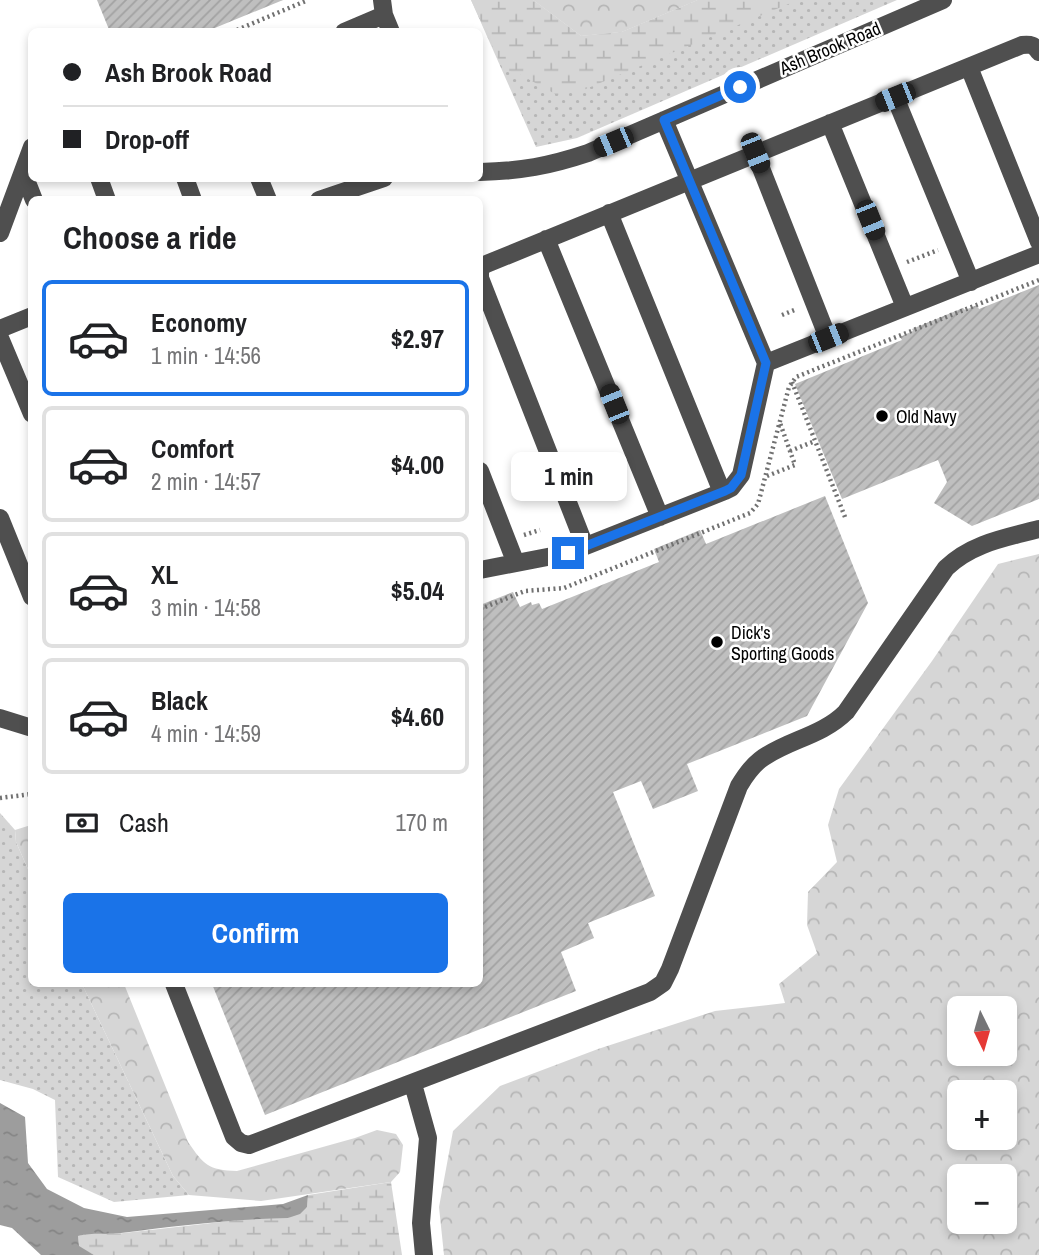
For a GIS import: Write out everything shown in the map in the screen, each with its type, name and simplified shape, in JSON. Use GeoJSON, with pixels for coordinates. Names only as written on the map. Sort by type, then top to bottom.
{"type":"FeatureCollection","features":[{"type":"Feature","properties":{"kind":"street","name":"Ash Brook Road"},"geometry":{"type":"LineString","coordinates":[[483,172],[549,166],[588,153],[943,0]]}},
{"type":"Feature","properties":{"kind":"street"},"geometry":{"type":"LineString","coordinates":[[354,28],[386,16]]}},
{"type":"Feature","properties":{"kind":"street"},"geometry":{"type":"LineString","coordinates":[[483,268],[484,265],[546,239],[1022,45],[1030,44],[1039,52]]}},
{"type":"Feature","properties":{"kind":"street"},"geometry":{"type":"LineString","coordinates":[[969,67],[1039,242]]}},
{"type":"Feature","properties":{"kind":"street"},"geometry":{"type":"LineString","coordinates":[[895,97],[971,282]]}},
{"type":"Feature","properties":{"kind":"street"},"geometry":{"type":"LineString","coordinates":[[483,569],[515,561],[551,558],[585,546],[731,488],[741,475],[766,363],[664,120]]}},
{"type":"Feature","properties":{"kind":"street"},"geometry":{"type":"LineString","coordinates":[[830,123],[905,307]]}},
{"type":"Feature","properties":{"kind":"street"},"geometry":{"type":"LineString","coordinates":[[755,153],[828,338]]}},
{"type":"Feature","properties":{"kind":"street"},"geometry":{"type":"LineString","coordinates":[[0,233],[28,159]]}},
{"type":"Feature","properties":{"kind":"street"},"geometry":{"type":"LineString","coordinates":[[333,196],[366,187]]}},
{"type":"Feature","properties":{"kind":"street"},"geometry":{"type":"LineString","coordinates":[[609,213],[722,492]]}},
{"type":"Feature","properties":{"kind":"street"},"geometry":{"type":"LineString","coordinates":[[546,239],[660,517]]}},
{"type":"Feature","properties":{"kind":"street"},"geometry":{"type":"LineString","coordinates":[[766,363],[1039,254]]}},
{"type":"Feature","properties":{"kind":"street"},"geometry":{"type":"LineString","coordinates":[[483,286],[585,546]]}},
{"type":"Feature","properties":{"kind":"street"},"geometry":{"type":"LineString","coordinates":[[0,329],[28,318]]}},
{"type":"Feature","properties":{"kind":"street"},"geometry":{"type":"LineString","coordinates":[[0,338],[28,404]]}},
{"type":"Feature","properties":{"kind":"street"},"geometry":{"type":"LineString","coordinates":[[483,479],[515,561]]}},
{"type":"Feature","properties":{"kind":"street"},"geometry":{"type":"LineString","coordinates":[[0,518],[28,587]]}},
{"type":"Feature","properties":{"kind":"street"},"geometry":{"type":"LineString","coordinates":[[175,987],[234,1137],[249,1145],[650,992],[663,983],[670,969],[739,786],[748,772],[761,759],[840,718],[946,568],[958,556],[990,542],[1039,529]]}},
{"type":"Feature","properties":{"kind":"street"},"geometry":{"type":"LineString","coordinates":[[0,718],[28,727]]}},
{"type":"Feature","properties":{"kind":"street"},"geometry":{"type":"LineString","coordinates":[[413,1084],[428,1138],[421,1223],[424,1255]]}},
{"type":"Feature","properties":{"kind":"path"},"geometry":{"type":"LineString","coordinates":[[240,28],[308,0]]}},
{"type":"Feature","properties":{"kind":"path"},"geometry":{"type":"LineString","coordinates":[[249,24],[250,28]]}},
{"type":"Feature","properties":{"kind":"path"},"geometry":{"type":"LineString","coordinates":[[890,269],[955,243]]}},
{"type":"Feature","properties":{"kind":"path"},"geometry":{"type":"LineString","coordinates":[[792,382],[845,517]]}},
{"type":"Feature","properties":{"kind":"path"},"geometry":{"type":"LineString","coordinates":[[766,476],[795,466],[780,422]]}},
{"type":"Feature","properties":{"kind":"path"},"geometry":{"type":"LineString","coordinates":[[790,451],[815,442]]}},
{"type":"Feature","properties":{"kind":"path"},"geometry":{"type":"LineString","coordinates":[[568,503],[643,475]]}},
{"type":"Feature","properties":{"kind":"path"},"geometry":{"type":"LineString","coordinates":[[523,540],[524,535],[540,530]]}},
{"type":"Feature","properties":{"kind":"path"},"geometry":{"type":"LineString","coordinates":[[0,799],[28,795]]}},
{"type":"Feature","properties":{"kind":"green space"},"geometry":{"type":"Polygon","coordinates":[[[471,0],[533,0],[581,36],[622,32],[698,0],[897,0],[577,138],[536,147],[471,0]]]}},
{"type":"Feature","properties":{"kind":"green space"},"geometry":{"type":"Polygon","coordinates":[[[471,0],[533,0],[581,36],[622,32],[698,0],[798,0],[581,91],[557,95],[521,75],[503,69],[471,0]]]}},
{"type":"Feature","properties":{"kind":"green space"},"geometry":{"type":"Polygon","coordinates":[[[533,0],[698,0],[622,32],[581,36],[533,0]]]}},
{"type":"Feature","properties":{"kind":"green space"},"geometry":{"type":"Polygon","coordinates":[[[1039,554],[1039,1255],[444,1255],[439,1207],[453,1131],[500,1086],[598,1049],[715,1011],[785,1003],[779,984],[817,953],[807,925],[808,892],[837,862],[828,825],[839,789],[998,564],[1039,554]]]}},
{"type":"Feature","properties":{"kind":"green space"},"geometry":{"type":"Polygon","coordinates":[[[0,813],[15,830],[16,842],[28,869],[28,987],[83,987],[173,1176],[189,1195],[114,1202],[58,1177],[55,1100],[33,1089],[0,1080],[0,813]]]}},
{"type":"Feature","properties":{"kind":"green space"},"geometry":{"type":"Polygon","coordinates":[[[28,826],[28,869],[16,842],[15,830],[28,826]]]}},
{"type":"Feature","properties":{"kind":"green space"},"geometry":{"type":"Polygon","coordinates":[[[83,987],[125,987],[188,1142],[208,1165],[237,1171],[377,1130],[396,1134],[403,1145],[400,1172],[391,1182],[261,1201],[189,1195],[173,1176],[83,987]]]}},
{"type":"Feature","properties":{"kind":"green space"},"geometry":{"type":"Polygon","coordinates":[[[391,1182],[402,1255],[94,1255],[79,1247],[78,1236],[89,1233],[115,1234],[257,1218],[288,1218],[307,1207],[308,1195],[391,1182]]]}},
{"type":"Feature","properties":{"kind":"water"},"geometry":{"type":"Polygon","coordinates":[[[0,1103],[25,1117],[28,1163],[47,1189],[84,1208],[127,1217],[283,1204],[308,1195],[307,1207],[300,1214],[288,1218],[225,1221],[78,1236],[79,1246],[94,1255],[41,1255],[12,1228],[0,1225],[0,1103]]]}},
{"type":"Feature","properties":{"kind":"building"},"geometry":{"type":"Polygon","coordinates":[[[97,0],[283,0],[215,28],[108,28],[97,0]]]}},
{"type":"Feature","properties":{"kind":"building"},"geometry":{"type":"Polygon","coordinates":[[[1039,285],[1039,499],[972,526],[934,503],[947,482],[938,460],[842,499],[795,384],[902,340],[900,337],[913,331],[912,329],[963,308],[965,310],[977,305],[979,309],[1039,285]]]}},
{"type":"Feature","properties":{"kind":"building"},"geometry":{"type":"Polygon","coordinates":[[[825,496],[868,603],[807,716],[687,764],[698,791],[653,809],[641,781],[613,792],[655,896],[588,923],[594,938],[561,952],[576,991],[265,1115],[213,987],[483,987],[483,604],[513,592],[520,607],[531,602],[532,605],[539,603],[542,609],[659,562],[654,549],[700,530],[706,544],[825,496]]]}},
{"type":"Feature","properties":{"kind":"place","name":"Old Navy"},"geometry":{"type":"Point","coordinates":[882,416]}},
{"type":"Feature","properties":{"kind":"place","name":"Dick's Sporting Goods"},"geometry":{"type":"Point","coordinates":[717,642]}},
{"type":"Feature","properties":{"kind":"route"},"geometry":{"type":"LineString","coordinates":[[568,553],[725,491],[731,488],[741,475],[766,363],[664,120],[740,87]]}}]}
